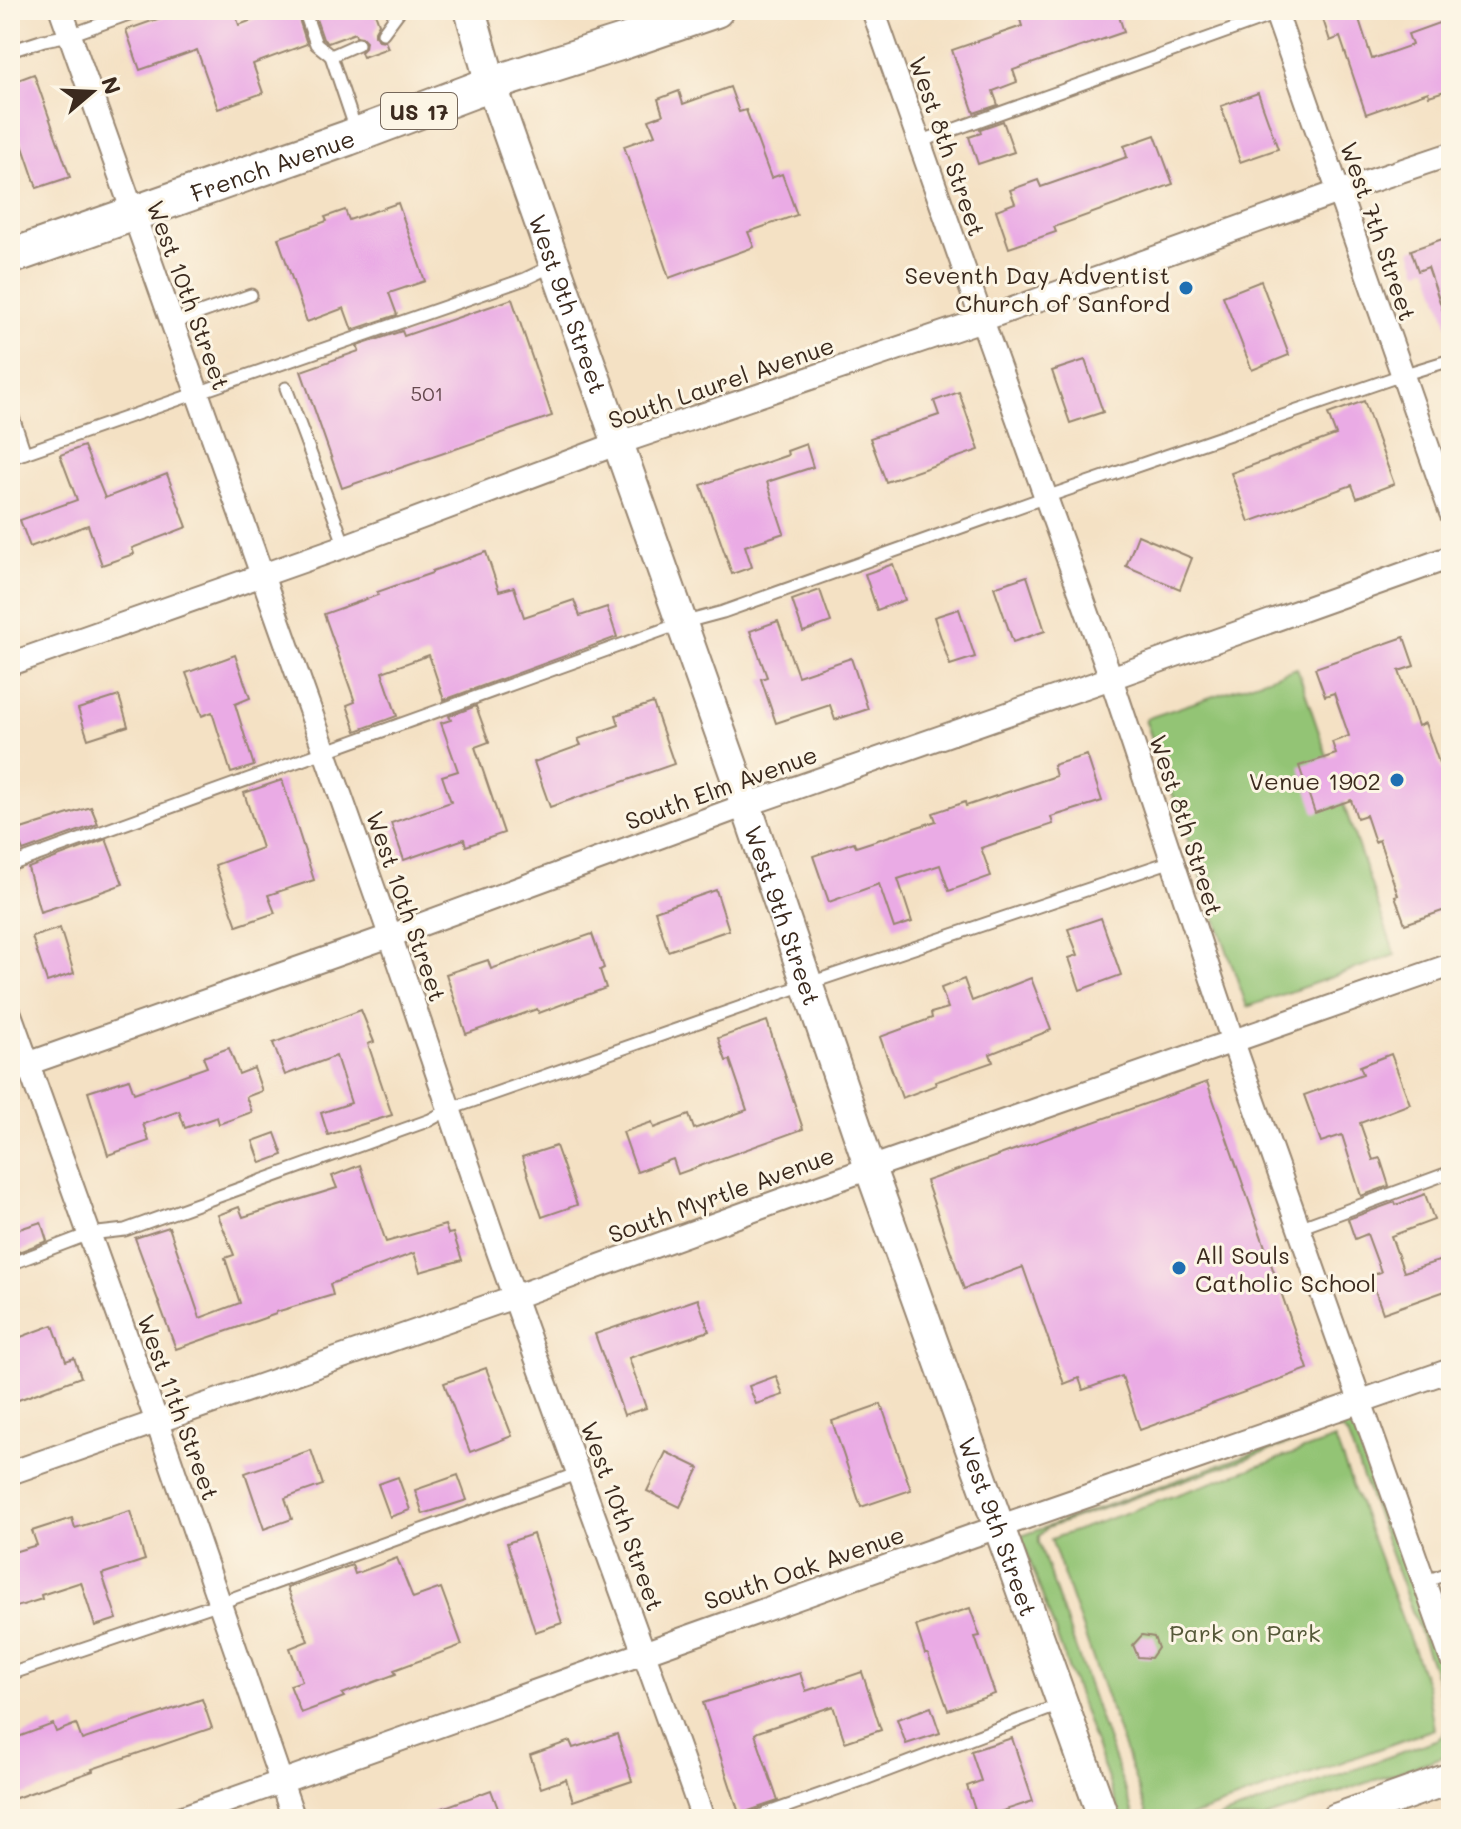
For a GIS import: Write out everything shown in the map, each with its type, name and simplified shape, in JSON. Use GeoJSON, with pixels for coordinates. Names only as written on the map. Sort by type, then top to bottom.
{"type":"FeatureCollection","features":[{"type":"Feature","properties":{"kind":"main road","name":"French Avenue"},"geometry":{"type":"LineString","coordinates":[[10,257],[358,134],[643,22],[716,10]]}},
{"type":"Feature","properties":{"kind":"street","name":"West 10th Street"},"geometry":{"type":"LineString","coordinates":[[61,10],[325,751],[514,1297],[645,1651],[703,1819]]}},
{"type":"Feature","properties":{"kind":"street","name":"West 9th Street"},"geometry":{"type":"LineString","coordinates":[[470,10],[491,84],[746,805],[870,1168],[1104,1819]]}},
{"type":"Feature","properties":{"kind":"street","name":"West 8th Street"},"geometry":{"type":"LineString","coordinates":[[873,10],[1111,678],[1233,1042],[1451,1658]]}},
{"type":"Feature","properties":{"kind":"street","name":"West 7th Street"},"geometry":{"type":"LineString","coordinates":[[1280,11],[1338,192],[1451,513]]}},
{"type":"Feature","properties":{"kind":"street","name":"South Laurel Avenue"},"geometry":{"type":"LineString","coordinates":[[10,664],[345,546],[619,443],[982,320],[1451,154]]}},
{"type":"Feature","properties":{"kind":"street","name":"South Elm Avenue"},"geometry":{"type":"LineString","coordinates":[[19,1067],[390,936],[746,805],[1451,557]]}},
{"type":"Feature","properties":{"kind":"street","name":"South Myrtle Avenue"},"geometry":{"type":"LineString","coordinates":[[10,1473],[1451,965]]}},
{"type":"Feature","properties":{"kind":"street","name":"West 11th Street"},"geometry":{"type":"LineString","coordinates":[[10,1014],[19,1067],[89,1234],[294,1819]]}},
{"type":"Feature","properties":{"kind":"street","name":"South Oak Avenue"},"geometry":{"type":"LineString","coordinates":[[177,1819],[645,1651],[1451,1370]]}},
{"type":"Feature","properties":{"kind":"street"},"geometry":{"type":"LineString","coordinates":[[1336,1819],[1451,1778]]}},
{"type":"Feature","properties":{"kind":"lane"},"geometry":{"type":"LineString","coordinates":[[10,51],[70,35],[140,10]]}},
{"type":"Feature","properties":{"kind":"lane"},"geometry":{"type":"LineString","coordinates":[[304,10],[316,44],[331,56],[358,134]]}},
{"type":"Feature","properties":{"kind":"lane"},"geometry":{"type":"LineString","coordinates":[[383,33],[400,10]]}},
{"type":"Feature","properties":{"kind":"lane"},"geometry":{"type":"LineString","coordinates":[[919,142],[1280,11]]}},
{"type":"Feature","properties":{"kind":"lane"},"geometry":{"type":"LineString","coordinates":[[331,56],[358,44]]}},
{"type":"Feature","properties":{"kind":"lane"},"geometry":{"type":"LineString","coordinates":[[10,458],[525,279],[555,264]]}},
{"type":"Feature","properties":{"kind":"lane"},"geometry":{"type":"LineString","coordinates":[[172,323],[251,295]]}},
{"type":"Feature","properties":{"kind":"lane"},"geometry":{"type":"LineString","coordinates":[[10,865],[682,623],[738,607],[1046,497],[1451,360]]}},
{"type":"Feature","properties":{"kind":"lane"},"geometry":{"type":"LineString","coordinates":[[286,388],[345,546]]}},
{"type":"Feature","properties":{"kind":"lane"},"geometry":{"type":"LineString","coordinates":[[10,408],[25,453]]}},
{"type":"Feature","properties":{"kind":"lane"},"geometry":{"type":"LineString","coordinates":[[10,1264],[89,1234],[125,1230],[415,1126],[450,1109],[1172,861]]}},
{"type":"Feature","properties":{"kind":"lane"},"geometry":{"type":"LineString","coordinates":[[1299,1228],[1451,1172]]}},
{"type":"Feature","properties":{"kind":"lane"},"geometry":{"type":"LineString","coordinates":[[10,1674],[220,1603],[579,1473]]}},
{"type":"Feature","properties":{"kind":"lane"},"geometry":{"type":"LineString","coordinates":[[1424,1582],[1451,1572]]}},
{"type":"Feature","properties":{"kind":"lane"},"geometry":{"type":"LineString","coordinates":[[751,1819],[1062,1704]]}},
{"type":"Feature","properties":{"kind":"green space"},"geometry":{"type":"Polygon","coordinates":[[[1297,668],[1395,955],[1247,1007],[1145,719],[1297,668]]]}},
{"type":"Feature","properties":{"kind":"green space"},"geometry":{"type":"Polygon","coordinates":[[[1350,1418],[1451,1689],[1451,1754],[1262,1819],[1216,1819],[1438,1739],[1444,1734],[1446,1726],[1438,1682],[1347,1435],[1342,1430],[1331,1429],[1047,1528],[1039,1536],[1135,1819],[1122,1819],[1021,1536],[1350,1418]]]}},
{"type":"Feature","properties":{"kind":"green space","name":"Park on Park"},"geometry":{"type":"Polygon","coordinates":[[[1335,1439],[1427,1686],[1434,1729],[1183,1819],[1149,1819],[1051,1539],[1335,1439]]]}},
{"type":"Feature","properties":{"kind":"building"},"geometry":{"type":"Polygon","coordinates":[[[183,10],[234,10],[239,25],[279,10],[296,10],[307,44],[253,64],[263,93],[218,109],[197,50],[140,70],[126,30],[183,10]]]}},
{"type":"Feature","properties":{"kind":"building"},"geometry":{"type":"Polygon","coordinates":[[[313,10],[374,10],[379,24],[375,36],[385,41],[388,48],[363,57],[361,52],[366,41],[355,33],[328,43],[323,39],[313,10]]]}},
{"type":"Feature","properties":{"kind":"building"},"geometry":{"type":"Polygon","coordinates":[[[1017,10],[1117,10],[1124,32],[1013,70],[1017,82],[993,91],[998,105],[974,113],[952,50],[1022,26],[1017,10]]]}},
{"type":"Feature","properties":{"kind":"building"},"geometry":{"type":"Polygon","coordinates":[[[1320,10],[1356,10],[1372,59],[1412,45],[1408,34],[1447,20],[1451,31],[1451,89],[1429,96],[1428,92],[1366,114],[1340,37],[1330,41],[1320,10]]]}},
{"type":"Feature","properties":{"kind":"building"},"geometry":{"type":"Polygon","coordinates":[[[34,74],[70,177],[37,188],[10,109],[10,83],[34,74]]]}},
{"type":"Feature","properties":{"kind":"building"},"geometry":{"type":"Polygon","coordinates":[[[730,87],[739,112],[746,110],[771,178],[782,174],[797,215],[748,232],[754,247],[669,278],[624,146],[655,135],[649,120],[663,115],[658,99],[679,91],[683,104],[730,87]]]}},
{"type":"Feature","properties":{"kind":"building"},"geometry":{"type":"Polygon","coordinates":[[[1258,93],[1278,149],[1240,162],[1221,106],[1258,93]]]}},
{"type":"Feature","properties":{"kind":"building"},"geometry":{"type":"Polygon","coordinates":[[[1003,121],[1014,152],[978,164],[969,137],[981,133],[980,129],[1003,121]]]}},
{"type":"Feature","properties":{"kind":"building"},"geometry":{"type":"Polygon","coordinates":[[[1155,135],[1173,184],[1054,227],[1056,232],[1009,248],[996,210],[1015,203],[1010,190],[1038,180],[1041,187],[1127,157],[1124,146],[1155,135]]]}},
{"type":"Feature","properties":{"kind":"building"},"geometry":{"type":"Polygon","coordinates":[[[398,203],[425,281],[389,293],[397,315],[352,330],[344,308],[307,322],[278,238],[327,221],[325,217],[345,210],[349,220],[398,203]]]}},
{"type":"Feature","properties":{"kind":"building"},"geometry":{"type":"Polygon","coordinates":[[[1451,236],[1451,325],[1448,326],[1428,267],[1418,271],[1411,250],[1451,236]]]}},
{"type":"Feature","properties":{"kind":"building"},"geometry":{"type":"Polygon","coordinates":[[[1261,281],[1289,355],[1252,370],[1223,296],[1261,281]]]}},
{"type":"Feature","properties":{"kind":"building"},"geometry":{"type":"Polygon","coordinates":[[[512,299],[552,416],[342,488],[301,371],[359,351],[357,346],[402,331],[404,336],[512,299]]]}},
{"type":"Feature","properties":{"kind":"building"},"geometry":{"type":"Polygon","coordinates":[[[1085,360],[1103,412],[1070,423],[1052,371],[1085,360]]]}},
{"type":"Feature","properties":{"kind":"building"},"geometry":{"type":"Polygon","coordinates":[[[959,392],[979,450],[886,482],[870,438],[939,415],[934,401],[959,392]]]}},
{"type":"Feature","properties":{"kind":"building"},"geometry":{"type":"Polygon","coordinates":[[[1364,401],[1394,484],[1357,498],[1352,485],[1249,522],[1231,473],[1336,435],[1328,414],[1364,401]]]}},
{"type":"Feature","properties":{"kind":"building"},"geometry":{"type":"Polygon","coordinates":[[[806,444],[813,467],[767,482],[784,533],[745,546],[752,567],[732,574],[701,485],[788,455],[787,451],[806,444]]]}},
{"type":"Feature","properties":{"kind":"building"},"geometry":{"type":"Polygon","coordinates":[[[84,446],[105,498],[167,474],[187,527],[132,548],[134,554],[102,565],[88,525],[30,547],[20,520],[77,500],[60,455],[84,446]]]}},
{"type":"Feature","properties":{"kind":"building"},"geometry":{"type":"Polygon","coordinates":[[[1138,535],[1192,558],[1180,589],[1126,566],[1138,535]]]}},
{"type":"Feature","properties":{"kind":"building"},"geometry":{"type":"Polygon","coordinates":[[[486,552],[499,591],[514,587],[524,617],[574,600],[580,616],[607,607],[617,637],[444,700],[429,655],[382,672],[397,716],[356,731],[347,705],[355,702],[324,614],[486,552]]]}},
{"type":"Feature","properties":{"kind":"building"},"geometry":{"type":"Polygon","coordinates":[[[893,564],[905,600],[877,610],[865,574],[893,564]]]}},
{"type":"Feature","properties":{"kind":"building"},"geometry":{"type":"Polygon","coordinates":[[[1027,576],[1045,631],[1013,642],[994,587],[1027,576]]]}},
{"type":"Feature","properties":{"kind":"building"},"geometry":{"type":"Polygon","coordinates":[[[820,590],[831,622],[803,632],[792,600],[820,590]]]}},
{"type":"Feature","properties":{"kind":"building"},"geometry":{"type":"Polygon","coordinates":[[[959,609],[975,657],[950,665],[934,617],[959,609]]]}},
{"type":"Feature","properties":{"kind":"building"},"geometry":{"type":"Polygon","coordinates":[[[778,621],[798,676],[851,658],[868,709],[835,720],[830,705],[776,723],[761,679],[767,677],[750,631],[778,621]]]}},
{"type":"Feature","properties":{"kind":"building","name":"Venue 1902"},"geometry":{"type":"Polygon","coordinates":[[[1404,637],[1414,666],[1399,671],[1418,726],[1425,723],[1451,797],[1451,908],[1405,924],[1379,840],[1375,842],[1366,815],[1357,818],[1351,800],[1315,813],[1299,766],[1336,754],[1332,742],[1349,736],[1334,693],[1325,696],[1315,668],[1404,637]]]}},
{"type":"Feature","properties":{"kind":"building"},"geometry":{"type":"Polygon","coordinates":[[[235,655],[250,698],[235,704],[254,766],[231,773],[212,712],[202,716],[186,673],[235,655]]]}},
{"type":"Feature","properties":{"kind":"building"},"geometry":{"type":"Polygon","coordinates":[[[119,696],[128,726],[88,739],[78,709],[119,696]]]}},
{"type":"Feature","properties":{"kind":"building"},"geometry":{"type":"Polygon","coordinates":[[[653,703],[674,764],[550,807],[534,762],[581,745],[578,739],[619,725],[616,715],[653,703]]]}},
{"type":"Feature","properties":{"kind":"building"},"geometry":{"type":"Polygon","coordinates":[[[476,706],[489,742],[475,747],[504,833],[466,846],[464,839],[404,860],[391,823],[451,802],[442,776],[458,771],[441,723],[451,720],[449,716],[476,706]]]}},
{"type":"Feature","properties":{"kind":"building"},"geometry":{"type":"Polygon","coordinates":[[[1087,755],[1102,801],[1051,817],[1053,824],[981,848],[991,876],[949,891],[940,865],[898,879],[912,922],[894,928],[879,884],[829,902],[813,856],[854,842],[856,847],[936,821],[933,813],[965,802],[966,806],[1056,776],[1053,765],[1087,755]]]}},
{"type":"Feature","properties":{"kind":"building"},"geometry":{"type":"Polygon","coordinates":[[[282,780],[314,880],[268,895],[275,913],[237,926],[215,865],[262,848],[244,793],[282,780]]]}},
{"type":"Feature","properties":{"kind":"building"},"geometry":{"type":"Polygon","coordinates":[[[91,807],[98,824],[23,851],[15,831],[91,807]]]}},
{"type":"Feature","properties":{"kind":"building"},"geometry":{"type":"Polygon","coordinates":[[[106,839],[123,884],[40,912],[28,868],[106,839]]]}},
{"type":"Feature","properties":{"kind":"building"},"geometry":{"type":"Polygon","coordinates":[[[716,890],[729,930],[668,951],[655,911],[716,890]]]}},
{"type":"Feature","properties":{"kind":"building"},"geometry":{"type":"Polygon","coordinates":[[[1101,918],[1121,975],[1080,990],[1069,958],[1078,955],[1068,929],[1101,918]]]}},
{"type":"Feature","properties":{"kind":"building"},"geometry":{"type":"Polygon","coordinates":[[[60,928],[74,973],[47,982],[32,937],[60,928]]]}},
{"type":"Feature","properties":{"kind":"building"},"geometry":{"type":"Polygon","coordinates":[[[592,934],[604,968],[600,970],[606,988],[539,1013],[537,1009],[466,1034],[446,974],[488,960],[491,969],[592,934]]]}},
{"type":"Feature","properties":{"kind":"building"},"geometry":{"type":"Polygon","coordinates":[[[1031,978],[1051,1030],[990,1054],[993,1062],[935,1082],[936,1085],[902,1098],[880,1037],[932,1018],[931,1013],[948,1008],[941,988],[964,979],[972,1001],[1031,978]]]}},
{"type":"Feature","properties":{"kind":"building"},"geometry":{"type":"Polygon","coordinates":[[[361,1010],[374,1042],[368,1044],[392,1115],[328,1135],[321,1113],[351,1103],[336,1056],[285,1075],[273,1043],[361,1010]]]}},
{"type":"Feature","properties":{"kind":"building"},"geometry":{"type":"Polygon","coordinates":[[[767,1021],[803,1129],[678,1174],[673,1159],[637,1172],[623,1132],[652,1122],[654,1128],[689,1115],[694,1129],[747,1110],[730,1060],[726,1061],[718,1038],[767,1021]]]}},
{"type":"Feature","properties":{"kind":"building"},"geometry":{"type":"Polygon","coordinates":[[[229,1048],[239,1074],[254,1068],[262,1091],[246,1097],[252,1112],[219,1124],[217,1117],[185,1128],[179,1111],[143,1124],[149,1141],[108,1155],[88,1092],[129,1079],[134,1093],[207,1067],[203,1057],[229,1048]]]}},
{"type":"Feature","properties":{"kind":"building"},"geometry":{"type":"Polygon","coordinates":[[[1391,1054],[1410,1104],[1360,1123],[1373,1160],[1380,1158],[1389,1186],[1361,1196],[1342,1135],[1321,1142],[1304,1095],[1363,1074],[1360,1066],[1391,1054]]]}},
{"type":"Feature","properties":{"kind":"building","name":"All Souls Catholic School"},"geometry":{"type":"Polygon","coordinates":[[[1207,1082],[1308,1369],[1140,1430],[1122,1376],[1083,1390],[1079,1378],[1064,1384],[1023,1267],[964,1289],[926,1181],[1207,1082]]]}},
{"type":"Feature","properties":{"kind":"building"},"geometry":{"type":"Polygon","coordinates":[[[275,1133],[283,1155],[261,1163],[253,1141],[275,1133]]]}},
{"type":"Feature","properties":{"kind":"building"},"geometry":{"type":"Polygon","coordinates":[[[556,1146],[577,1205],[542,1217],[522,1157],[556,1146]]]}},
{"type":"Feature","properties":{"kind":"building"},"geometry":{"type":"Polygon","coordinates":[[[360,1165],[386,1242],[445,1225],[448,1234],[453,1233],[462,1260],[420,1272],[414,1253],[330,1284],[333,1295],[276,1312],[176,1349],[135,1238],[169,1227],[200,1318],[240,1303],[225,1258],[234,1255],[218,1215],[239,1207],[243,1217],[337,1188],[332,1176],[360,1165]]]}},
{"type":"Feature","properties":{"kind":"building"},"geometry":{"type":"Polygon","coordinates":[[[1425,1194],[1434,1220],[1391,1236],[1404,1272],[1451,1257],[1451,1289],[1383,1313],[1370,1276],[1381,1272],[1367,1234],[1355,1239],[1348,1219],[1425,1194]]]}},
{"type":"Feature","properties":{"kind":"building"},"geometry":{"type":"Polygon","coordinates":[[[41,1222],[47,1241],[16,1253],[10,1232],[41,1222]]]}},
{"type":"Feature","properties":{"kind":"building"},"geometry":{"type":"Polygon","coordinates":[[[698,1299],[709,1331],[629,1358],[646,1408],[624,1415],[595,1334],[698,1299]]]}},
{"type":"Feature","properties":{"kind":"building"},"geometry":{"type":"Polygon","coordinates":[[[53,1325],[66,1361],[74,1358],[81,1377],[10,1403],[10,1341],[53,1325]]]}},
{"type":"Feature","properties":{"kind":"building"},"geometry":{"type":"Polygon","coordinates":[[[486,1368],[512,1436],[470,1452],[444,1383],[486,1368]]]}},
{"type":"Feature","properties":{"kind":"building"},"geometry":{"type":"Polygon","coordinates":[[[776,1376],[783,1395],[756,1404],[749,1386],[776,1376]]]}},
{"type":"Feature","properties":{"kind":"building"},"geometry":{"type":"Polygon","coordinates":[[[881,1404],[911,1490],[861,1507],[832,1421],[881,1404]]]}},
{"type":"Feature","properties":{"kind":"building"},"geometry":{"type":"Polygon","coordinates":[[[311,1450],[323,1485],[285,1498],[292,1519],[264,1529],[245,1473],[311,1450]]]}},
{"type":"Feature","properties":{"kind":"building"},"geometry":{"type":"Polygon","coordinates":[[[666,1452],[699,1468],[680,1507],[647,1491],[666,1452]]]}},
{"type":"Feature","properties":{"kind":"building"},"geometry":{"type":"Polygon","coordinates":[[[458,1475],[467,1500],[423,1514],[415,1490],[458,1475]]]}},
{"type":"Feature","properties":{"kind":"building"},"geometry":{"type":"Polygon","coordinates":[[[398,1477],[410,1510],[390,1517],[378,1484],[398,1477]]]}},
{"type":"Feature","properties":{"kind":"building"},"geometry":{"type":"Polygon","coordinates":[[[130,1511],[145,1560],[102,1574],[117,1619],[95,1626],[81,1582],[10,1609],[10,1553],[37,1545],[32,1531],[72,1518],[75,1528],[130,1511]]]}},
{"type":"Feature","properties":{"kind":"building"},"geometry":{"type":"Polygon","coordinates":[[[533,1534],[562,1623],[535,1632],[507,1543],[533,1534]]]}},
{"type":"Feature","properties":{"kind":"building"},"geometry":{"type":"Polygon","coordinates":[[[397,1558],[413,1598],[441,1588],[462,1645],[394,1670],[396,1674],[301,1713],[290,1685],[302,1681],[290,1648],[308,1641],[287,1588],[352,1565],[355,1574],[397,1558]]]}},
{"type":"Feature","properties":{"kind":"building"},"geometry":{"type":"Polygon","coordinates":[[[970,1608],[980,1636],[975,1637],[995,1694],[948,1710],[916,1626],[970,1608]]]}},
{"type":"Feature","properties":{"kind":"building"},"geometry":{"type":"Polygon","coordinates":[[[1142,1635],[1154,1637],[1158,1648],[1151,1658],[1138,1657],[1133,1645],[1142,1635]]]}},
{"type":"Feature","properties":{"kind":"building"},"geometry":{"type":"Polygon","coordinates":[[[862,1672],[881,1730],[845,1742],[833,1706],[758,1732],[755,1734],[778,1801],[748,1811],[741,1819],[703,1703],[800,1673],[806,1691],[862,1672]]]}},
{"type":"Feature","properties":{"kind":"building"},"geometry":{"type":"Polygon","coordinates":[[[202,1699],[212,1728],[10,1800],[10,1740],[53,1724],[56,1732],[76,1724],[82,1740],[202,1699]]]}},
{"type":"Feature","properties":{"kind":"building"},"geometry":{"type":"Polygon","coordinates":[[[931,1707],[940,1733],[906,1744],[897,1719],[931,1707]]]}},
{"type":"Feature","properties":{"kind":"building"},"geometry":{"type":"Polygon","coordinates":[[[617,1734],[632,1781],[573,1801],[566,1779],[541,1788],[530,1755],[570,1741],[573,1748],[617,1734]]]}},
{"type":"Feature","properties":{"kind":"building"},"geometry":{"type":"Polygon","coordinates":[[[1012,1738],[1033,1801],[978,1819],[967,1786],[981,1781],[971,1751],[1012,1738]]]}},
{"type":"Feature","properties":{"kind":"building"},"geometry":{"type":"Polygon","coordinates":[[[491,1790],[502,1819],[418,1817],[491,1790]]]}},
{"type":"Feature","properties":{"kind":"place","name":"Seventh Day Adventist Church of Sanford"},"geometry":{"type":"Point","coordinates":[1186,288]}},
{"type":"Feature","properties":{"kind":"place","name":"Venue 1902"},"geometry":{"type":"Point","coordinates":[1397,780]}},
{"type":"Feature","properties":{"kind":"place","name":"All Souls Catholic School"},"geometry":{"type":"Point","coordinates":[1179,1268]}}]}
